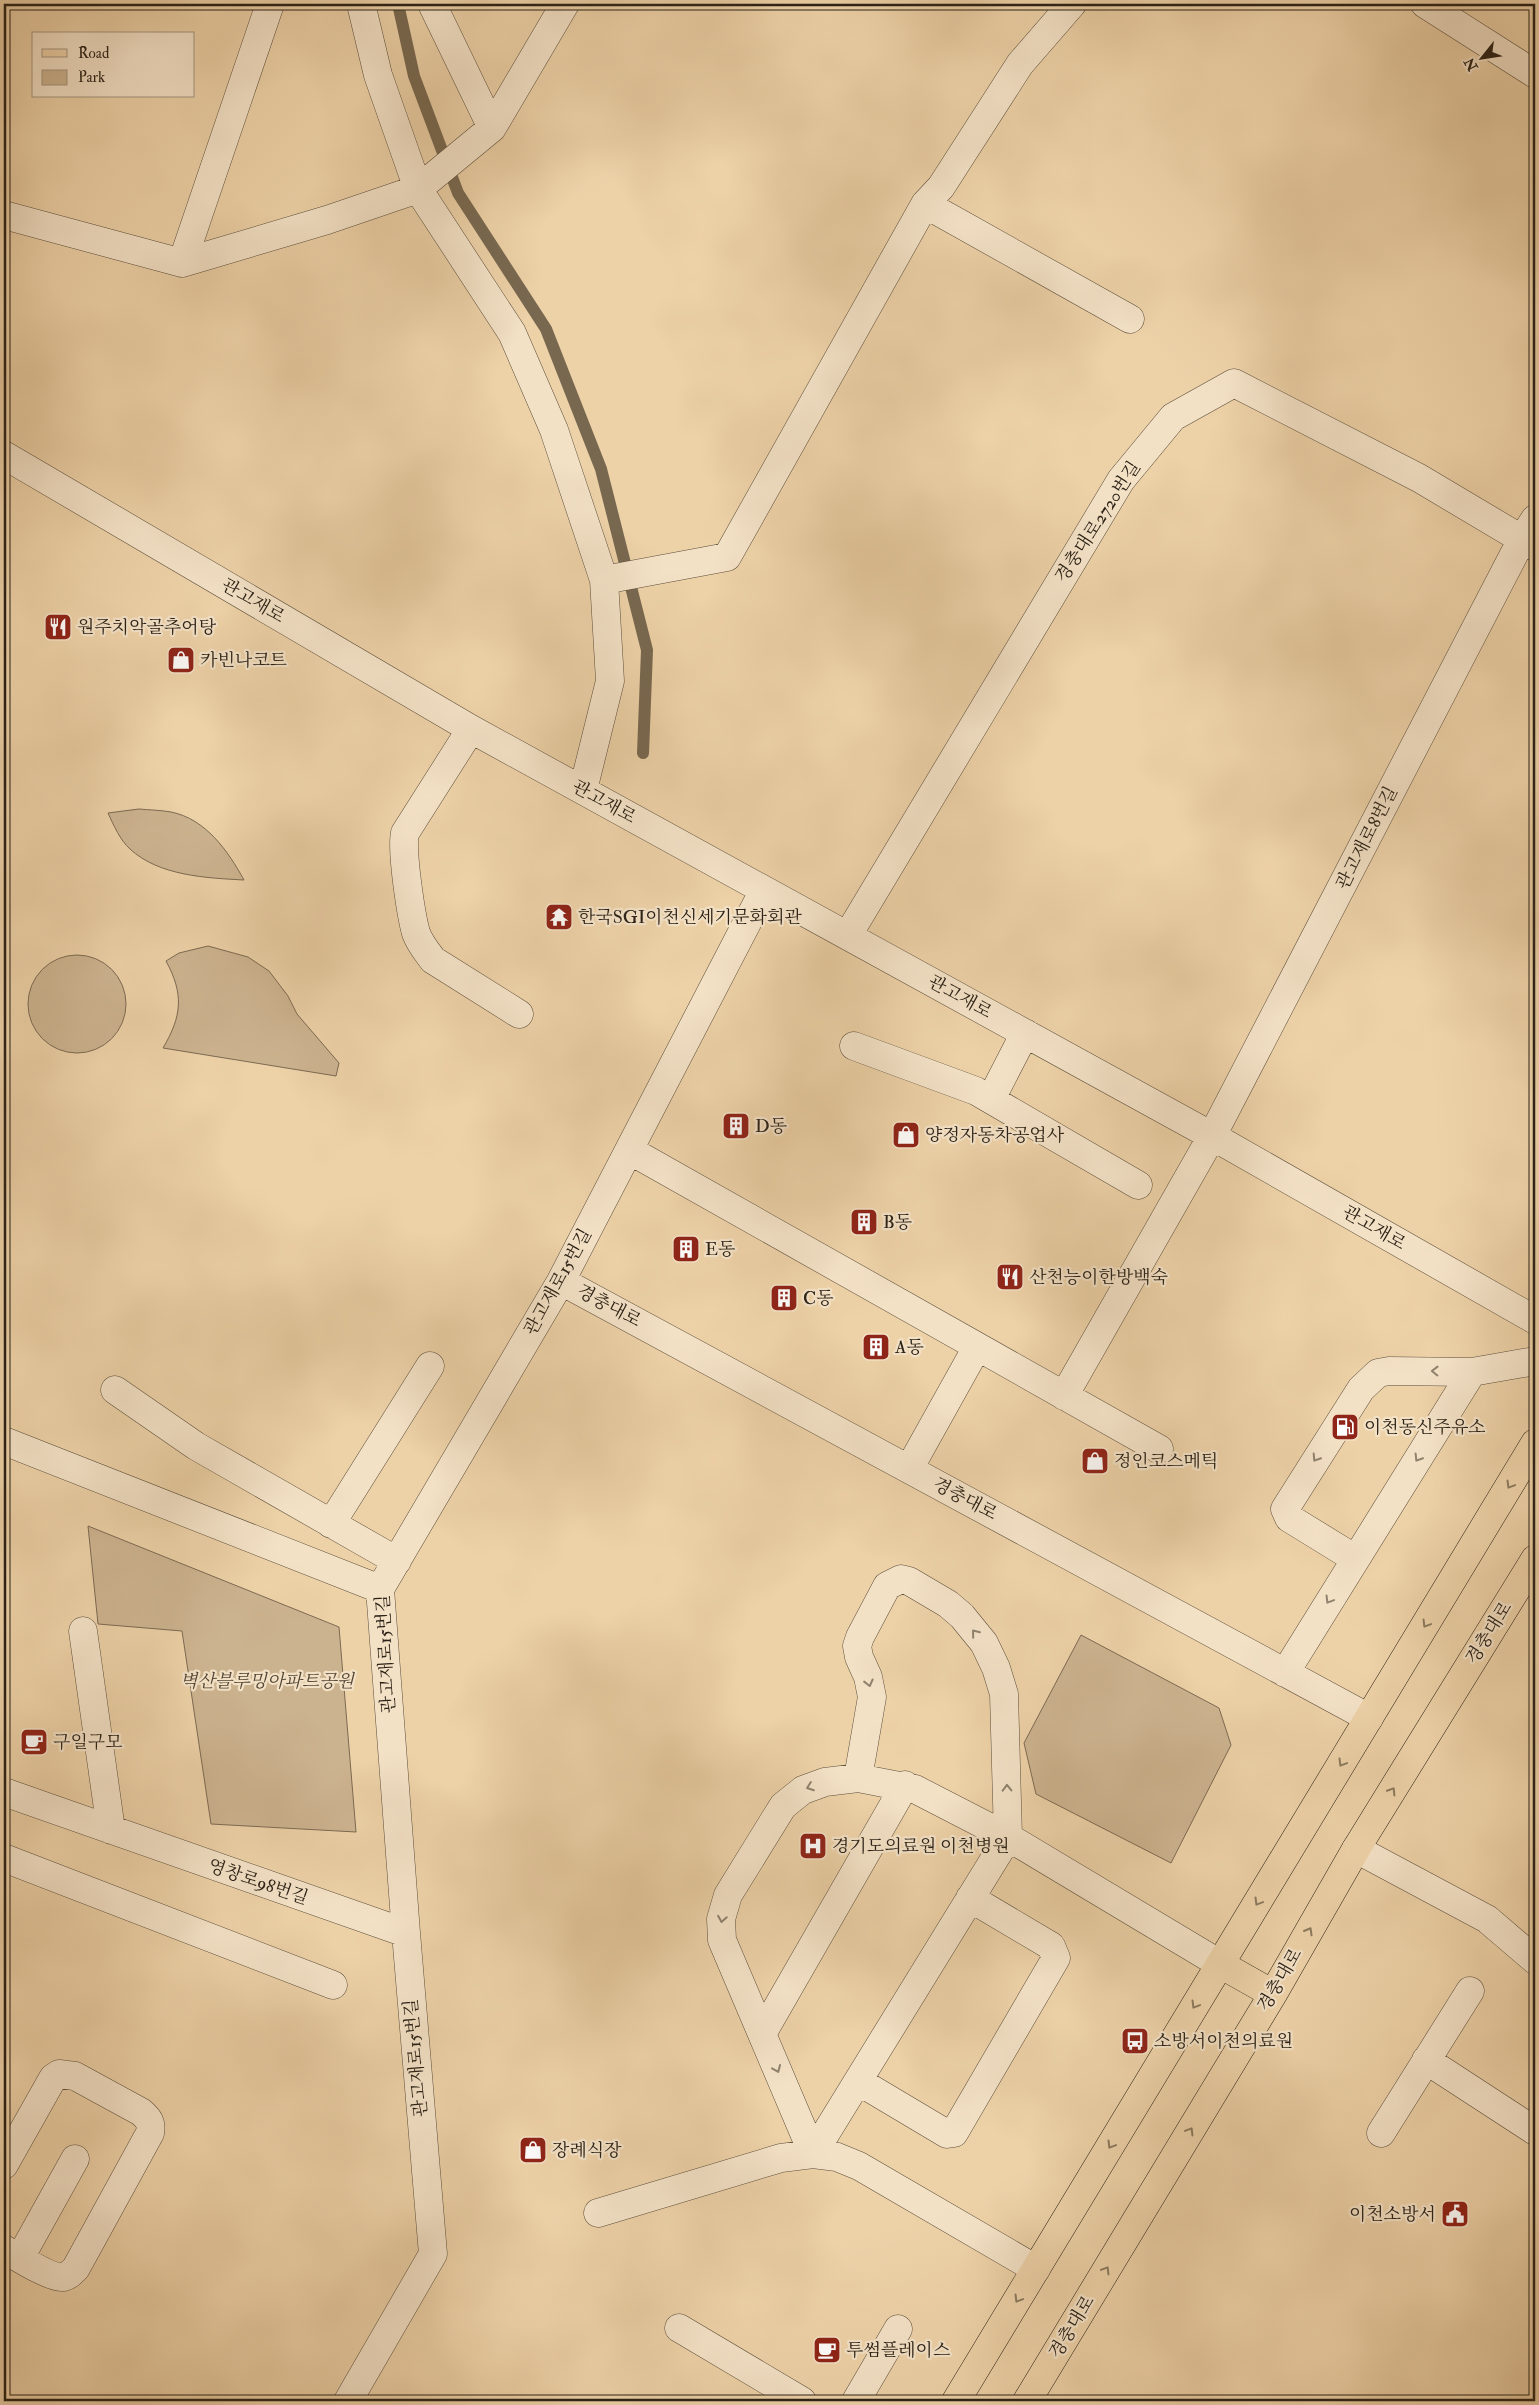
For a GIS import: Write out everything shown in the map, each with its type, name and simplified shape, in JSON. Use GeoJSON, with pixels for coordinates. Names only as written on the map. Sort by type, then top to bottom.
{"type":"FeatureCollection","features":[{"type":"Feature","properties":{"kind":"main road"},"geometry":{"type":"LineString","coordinates":[[956,2401],[1535,1443]]}},
{"type":"Feature","properties":{"kind":"main road","name":"경충대로"},"geometry":{"type":"LineString","coordinates":[[1026,2401],[1273,1994],[1356,1849],[1535,1559]]}},
{"type":"Feature","properties":{"kind":"main road"},"geometry":{"type":"LineString","coordinates":[[1220,1964],[1273,1994]]}},
{"type":"Feature","properties":{"kind":"street"},"geometry":{"type":"LineString","coordinates":[[182,263],[270,4]]}},
{"type":"Feature","properties":{"kind":"street"},"geometry":{"type":"LineString","coordinates":[[361,4],[378,75],[425,183],[512,333],[554,430],[610,579],[610,681],[583,790]]}},
{"type":"Feature","properties":{"kind":"street"},"geometry":{"type":"LineString","coordinates":[[432,4],[492,128]]}},
{"type":"Feature","properties":{"kind":"street"},"geometry":{"type":"LineString","coordinates":[[4,215],[182,263],[327,220],[425,183],[492,128],[565,4]]}},
{"type":"Feature","properties":{"kind":"street"},"geometry":{"type":"LineString","coordinates":[[610,579],[727,557],[925,204],[941,187],[1020,64],[1072,4]]}},
{"type":"Feature","properties":{"kind":"street"},"geometry":{"type":"LineString","coordinates":[[1425,4],[1535,74]]}},
{"type":"Feature","properties":{"kind":"street"},"geometry":{"type":"LineString","coordinates":[[925,204],[1130,319]]}},
{"type":"Feature","properties":{"kind":"street","name":"경충대로2720번길"},"geometry":{"type":"LineString","coordinates":[[848,935],[1121,480],[1173,417],[1234,383],[1531,535]]}},
{"type":"Feature","properties":{"kind":"street","name":"관고재로"},"geometry":{"type":"LineString","coordinates":[[4,455],[471,729],[1212,1136],[1535,1320]]}},
{"type":"Feature","properties":{"kind":"street","name":"관고재로8번길"},"geometry":{"type":"LineString","coordinates":[[1212,1136],[1531,535]]}},
{"type":"Feature","properties":{"kind":"street"},"geometry":{"type":"LineString","coordinates":[[471,729],[405,833],[403,852],[416,933],[423,947],[433,960],[519,1014]]}},
{"type":"Feature","properties":{"kind":"street","name":"관고재로15번길"},"geometry":{"type":"LineString","coordinates":[[348,2401],[434,2254],[406,1933],[380,1589],[561,1280],[764,890]]}},
{"type":"Feature","properties":{"kind":"street"},"geometry":{"type":"LineString","coordinates":[[991,1099],[1025,1033]]}},
{"type":"Feature","properties":{"kind":"street"},"geometry":{"type":"LineString","coordinates":[[854,1046],[954,1082],[991,1099],[1138,1185]]}},
{"type":"Feature","properties":{"kind":"street"},"geometry":{"type":"LineString","coordinates":[[1064,1396],[1212,1136]]}},
{"type":"Feature","properties":{"kind":"street"},"geometry":{"type":"LineString","coordinates":[[629,1150],[1159,1449]]}},
{"type":"Feature","properties":{"kind":"street","name":"경충대로"},"geometry":{"type":"LineString","coordinates":[[561,1280],[1369,1718]]}},
{"type":"Feature","properties":{"kind":"street"},"geometry":{"type":"LineString","coordinates":[[909,1469],[977,1346]]}},
{"type":"Feature","properties":{"kind":"street"},"geometry":{"type":"LineString","coordinates":[[1354,1558],[1289,1518],[1285,1512],[1285,1506],[1361,1388],[1378,1373],[1389,1371],[1472,1372],[1535,1361]]}},
{"type":"Feature","properties":{"kind":"street"},"geometry":{"type":"LineString","coordinates":[[331,1524],[430,1366]]}},
{"type":"Feature","properties":{"kind":"street"},"geometry":{"type":"LineString","coordinates":[[1285,1673],[1354,1558],[1472,1372]]}},
{"type":"Feature","properties":{"kind":"street"},"geometry":{"type":"LineString","coordinates":[[115,1390],[196,1446],[397,1561]]}},
{"type":"Feature","properties":{"kind":"street"},"geometry":{"type":"LineString","coordinates":[[4,1441],[380,1589]]}},
{"type":"Feature","properties":{"kind":"street"},"geometry":{"type":"LineString","coordinates":[[813,2154],[1008,1837],[1004,1694],[996,1668],[984,1643],[962,1616],[909,1581],[901,1579],[888,1586],[857,1646],[872,1696],[858,1778]]}},
{"type":"Feature","properties":{"kind":"street"},"geometry":{"type":"LineString","coordinates":[[83,1631],[111,1830]]}},
{"type":"Feature","properties":{"kind":"street"},"geometry":{"type":"LineString","coordinates":[[813,2154],[722,1940],[721,1919],[728,1895],[783,1806],[803,1790],[825,1782],[858,1778],[904,1785],[915,1789],[1008,1837],[1220,1964]]}},
{"type":"Feature","properties":{"kind":"street"},"geometry":{"type":"LineString","coordinates":[[762,2034],[904,1785]]}},
{"type":"Feature","properties":{"kind":"street","name":"영창로98번길"},"geometry":{"type":"LineString","coordinates":[[4,1792],[406,1933]]}},
{"type":"Feature","properties":{"kind":"street"},"geometry":{"type":"LineString","coordinates":[[1356,1849],[1487,1918],[1535,1960]]}},
{"type":"Feature","properties":{"kind":"street"},"geometry":{"type":"LineString","coordinates":[[4,1858],[333,1985]]}},
{"type":"Feature","properties":{"kind":"street"},"geometry":{"type":"LineString","coordinates":[[858,2081],[947,2134],[954,2133],[1056,1958],[1051,1946],[970,1898]]}},
{"type":"Feature","properties":{"kind":"street"},"geometry":{"type":"LineString","coordinates":[[1381,2133],[1470,1991]]}},
{"type":"Feature","properties":{"kind":"street"},"geometry":{"type":"LineString","coordinates":[[1426,2060],[1535,2131]]}},
{"type":"Feature","properties":{"kind":"street"},"geometry":{"type":"LineString","coordinates":[[4,2165],[53,2078],[59,2074],[75,2076],[149,2118],[150,2134],[76,2268],[62,2278],[50,2274],[12,2253],[75,2159]]}},
{"type":"Feature","properties":{"kind":"street"},"geometry":{"type":"LineString","coordinates":[[598,2213],[781,2158],[813,2154],[837,2157],[859,2166],[1036,2269]]}},
{"type":"Feature","properties":{"kind":"street"},"geometry":{"type":"LineString","coordinates":[[678,2328],[802,2401]]}},
{"type":"Feature","properties":{"kind":"street"},"geometry":{"type":"LineString","coordinates":[[856,2401],[898,2329]]}},
{"type":"Feature","properties":{"kind":"green space"},"geometry":{"type":"Polygon","coordinates":[[[139,809],[171,812],[195,822],[215,838],[231,858],[244,880],[184,874],[155,865],[142,858],[123,841],[108,813],[139,809]]]}},
{"type":"Feature","properties":{"kind":"green space"},"geometry":{"type":"Polygon","coordinates":[[[208,946],[248,957],[269,971],[288,996],[297,1014],[339,1063],[336,1076],[163,1048],[174,1026],[178,1005],[176,984],[166,961],[179,953],[208,946]]]}},
{"type":"Feature","properties":{"kind":"green space"},"geometry":{"type":"Polygon","coordinates":[[[77,955],[96,959],[112,969],[122,985],[126,1004],[122,1023],[112,1039],[96,1049],[77,1053],[58,1049],[42,1039],[32,1023],[28,1004],[32,985],[42,969],[58,959],[77,955]]]}},
{"type":"Feature","properties":{"kind":"green space","name":"벽산블루밍아파트공원"},"geometry":{"type":"Polygon","coordinates":[[[88,1526],[339,1627],[356,1832],[211,1824],[182,1631],[98,1624],[88,1526]]]}},
{"type":"Feature","properties":{"kind":"green space"},"geometry":{"type":"Polygon","coordinates":[[[1081,1635],[1219,1708],[1231,1745],[1171,1863],[1036,1794],[1024,1743],[1081,1635]]]}},
{"type":"Feature","properties":{"kind":"waterway"},"geometry":{"type":"LineString","coordinates":[[398,4],[414,76],[458,193],[546,329],[601,469],[647,650],[643,753]]}},
{"type":"Feature","properties":{"kind":"place","name":"원주치악골추어탕"},"geometry":{"type":"Point","coordinates":[58,627]}},
{"type":"Feature","properties":{"kind":"place","name":"카빈나코트"},"geometry":{"type":"Point","coordinates":[181,660]}},
{"type":"Feature","properties":{"kind":"place","name":"한국SGI이천신세기문화회관"},"geometry":{"type":"Point","coordinates":[559,917]}},
{"type":"Feature","properties":{"kind":"place","name":"D동"},"geometry":{"type":"Point","coordinates":[736,1126]}},
{"type":"Feature","properties":{"kind":"place","name":"양정자동차공업사"},"geometry":{"type":"Point","coordinates":[906,1135]}},
{"type":"Feature","properties":{"kind":"place","name":"B동"},"geometry":{"type":"Point","coordinates":[864,1222]}},
{"type":"Feature","properties":{"kind":"place","name":"E동"},"geometry":{"type":"Point","coordinates":[686,1249]}},
{"type":"Feature","properties":{"kind":"place","name":"산천능이한방백숙"},"geometry":{"type":"Point","coordinates":[1010,1277]}},
{"type":"Feature","properties":{"kind":"place","name":"C동"},"geometry":{"type":"Point","coordinates":[784,1298]}},
{"type":"Feature","properties":{"kind":"place","name":"A동"},"geometry":{"type":"Point","coordinates":[876,1347]}},
{"type":"Feature","properties":{"kind":"place","name":"이천동신주유소"},"geometry":{"type":"Point","coordinates":[1345,1427]}},
{"type":"Feature","properties":{"kind":"place","name":"정인코스메틱"},"geometry":{"type":"Point","coordinates":[1095,1461]}},
{"type":"Feature","properties":{"kind":"place","name":"구일구모"},"geometry":{"type":"Point","coordinates":[34,1742]}},
{"type":"Feature","properties":{"kind":"place","name":"경기도의료원 이천병원"},"geometry":{"type":"Point","coordinates":[813,1846]}},
{"type":"Feature","properties":{"kind":"place","name":"소방서이천의료원"},"geometry":{"type":"Point","coordinates":[1135,2041]}},
{"type":"Feature","properties":{"kind":"place","name":"장례식장"},"geometry":{"type":"Point","coordinates":[533,2150]}},
{"type":"Feature","properties":{"kind":"place","name":"이천소방서"},"geometry":{"type":"Point","coordinates":[1455,2214]}},
{"type":"Feature","properties":{"kind":"place","name":"투썸플레이스"},"geometry":{"type":"Point","coordinates":[827,2350]}}]}
